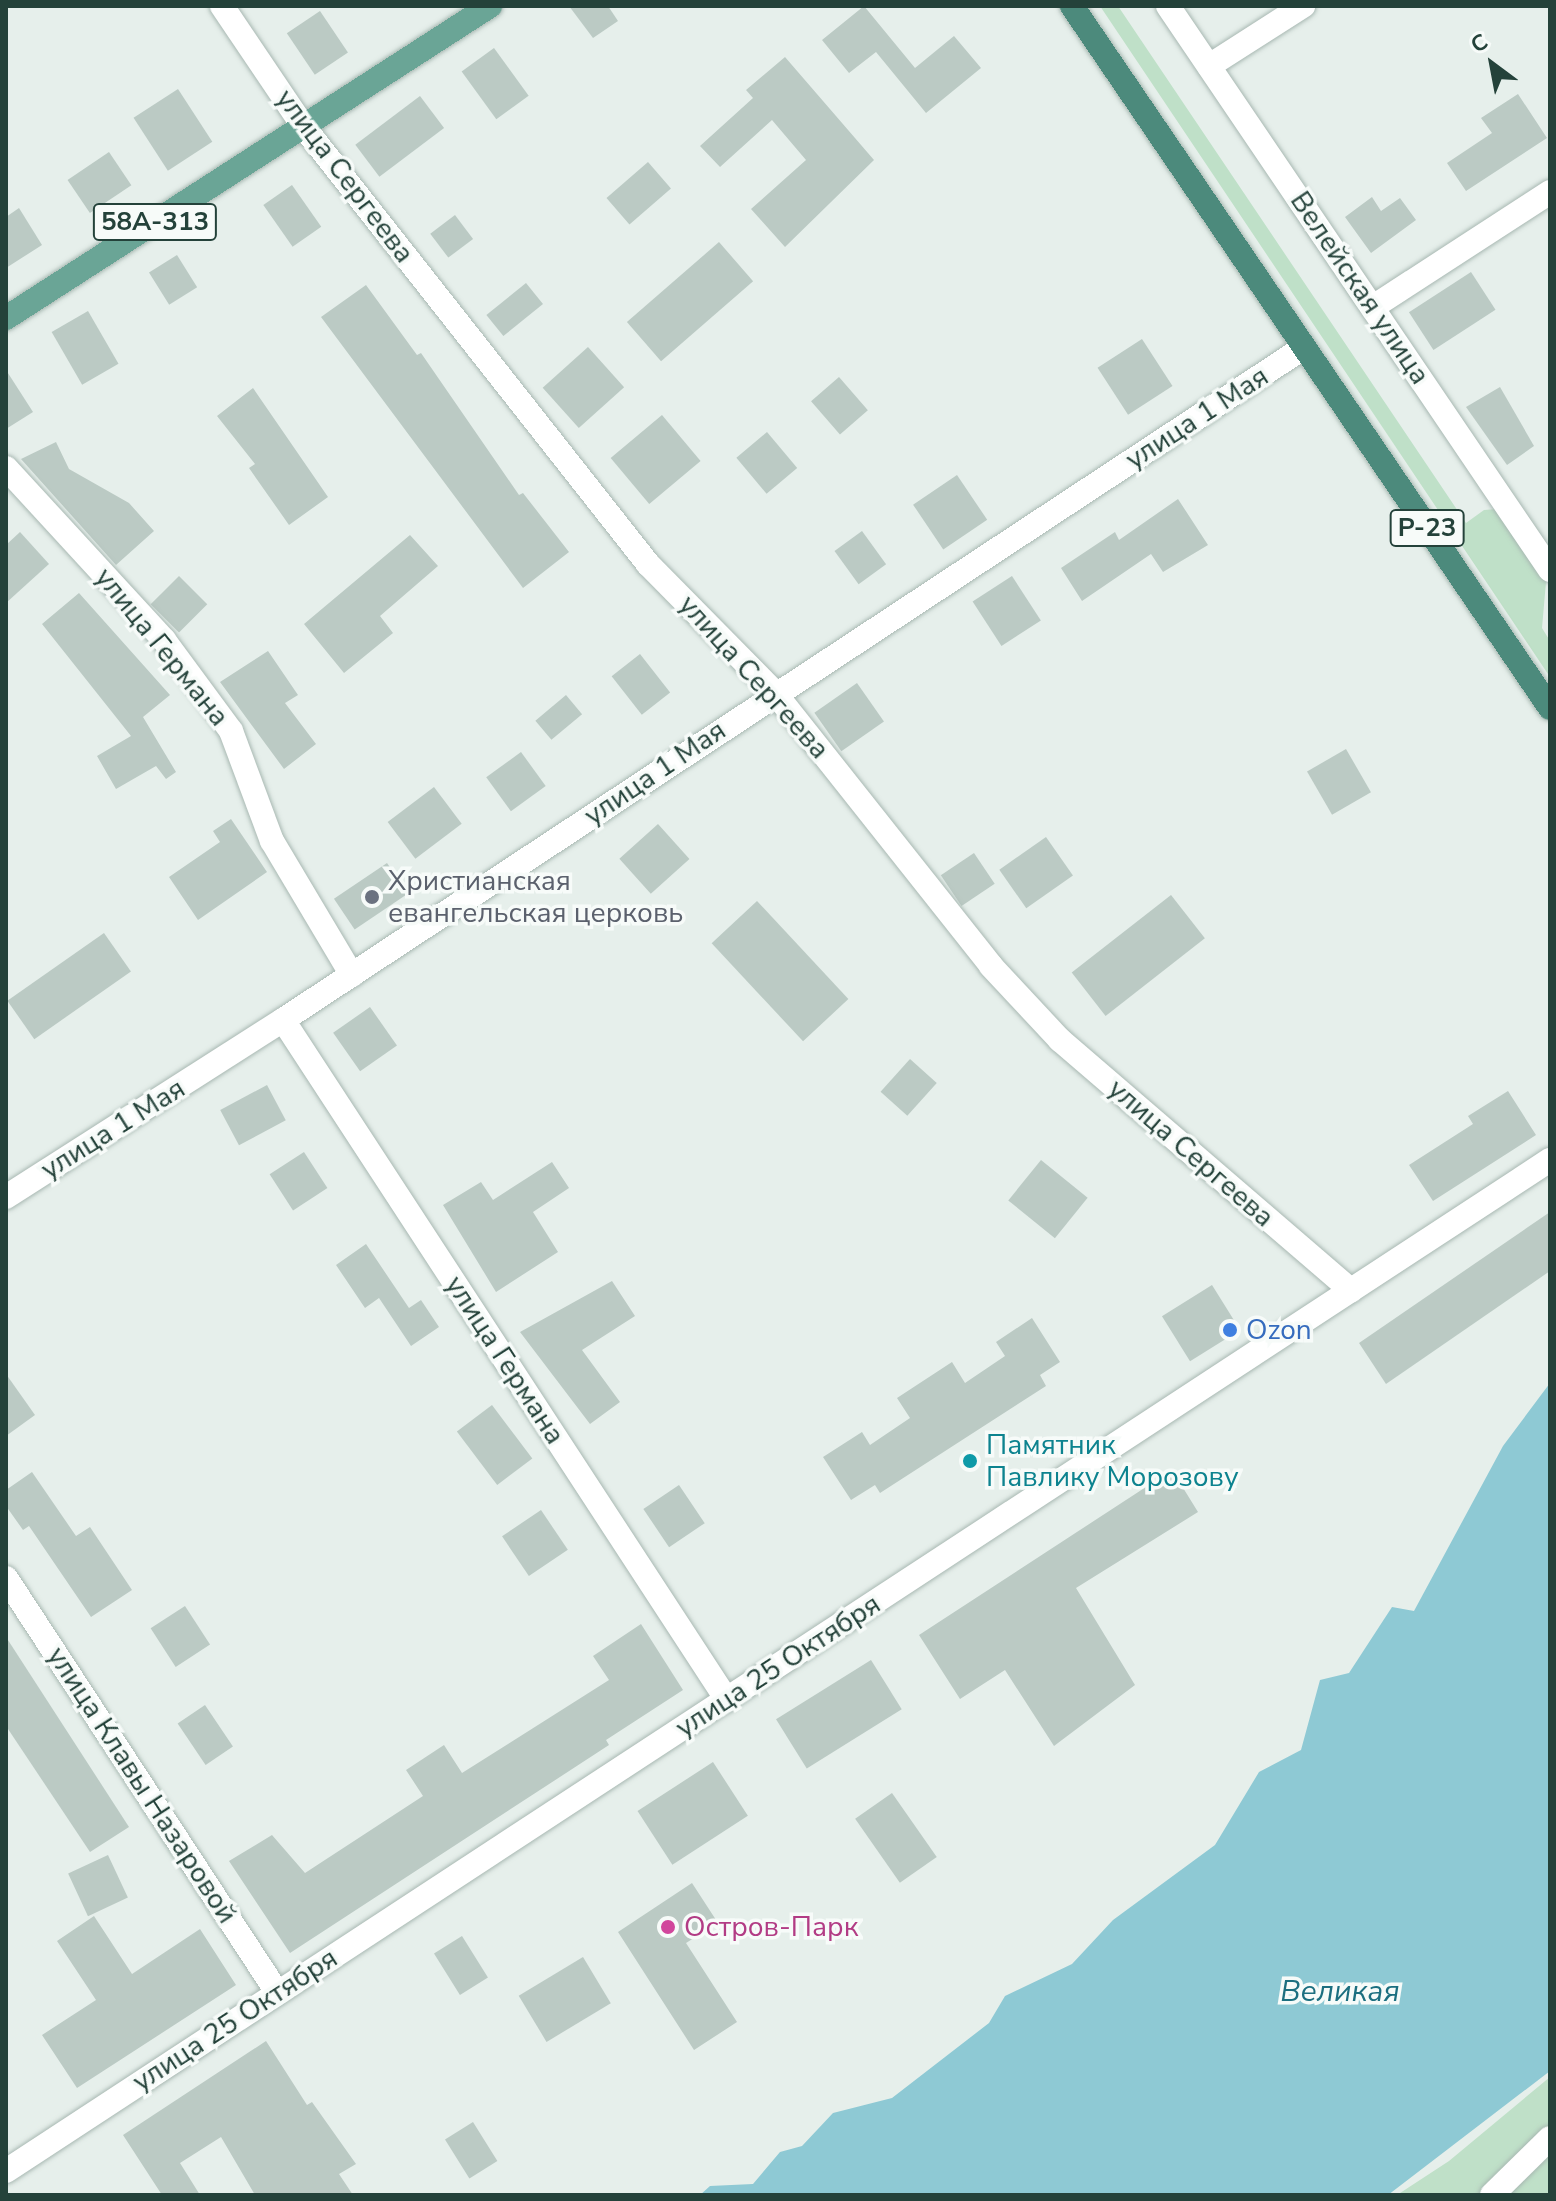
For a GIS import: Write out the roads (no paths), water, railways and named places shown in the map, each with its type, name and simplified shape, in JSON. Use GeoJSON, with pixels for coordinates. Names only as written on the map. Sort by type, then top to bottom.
{"type":"FeatureCollection","features":[{"type":"Feature","properties":{"kind":"highway","name":"Р-23"},"geometry":{"type":"LineString","coordinates":[[1072,6],[1550,708]]}},
{"type":"Feature","properties":{"kind":"main road","name":"улица Сергеева"},"geometry":{"type":"LineString","coordinates":[[222,6],[303,126],[648,564],[736,647],[991,966],[1060,1040],[1351,1290]]}},
{"type":"Feature","properties":{"kind":"main road","name":"58А-313"},"geometry":{"type":"LineString","coordinates":[[6,318],[490,6]]}},
{"type":"Feature","properties":{"kind":"main road","name":"Велейская улица"},"geometry":{"type":"LineString","coordinates":[[1168,6],[1550,570]]}},
{"type":"Feature","properties":{"kind":"main road"},"geometry":{"type":"LineString","coordinates":[[1209,66],[1303,6]]}},
{"type":"Feature","properties":{"kind":"main road"},"geometry":{"type":"LineString","coordinates":[[1373,307],[1550,192]]}},
{"type":"Feature","properties":{"kind":"main road","name":"улица 1 Мая"},"geometry":{"type":"LineString","coordinates":[[6,1197],[352,975],[775,693],[1303,348]]}},
{"type":"Feature","properties":{"kind":"main road","name":"улица Германа"},"geometry":{"type":"LineString","coordinates":[[6,468],[164,640],[231,731],[272,841],[352,975]]}},
{"type":"Feature","properties":{"kind":"main road","name":"улица Германа"},"geometry":{"type":"LineString","coordinates":[[283,1020],[727,1700]]}},
{"type":"Feature","properties":{"kind":"main road","name":"улица 25 Октября"},"geometry":{"type":"LineString","coordinates":[[6,2171],[1550,1160]]}},
{"type":"Feature","properties":{"kind":"main road","name":"улица Клавы Назаровой"},"geometry":{"type":"LineString","coordinates":[[6,1578],[277,1992]]}},
{"type":"Feature","properties":{"kind":"main road"},"geometry":{"type":"LineString","coordinates":[[1492,2195],[1550,2138]]}},
{"type":"Feature","properties":{"kind":"water","name":"Великая"},"geometry":{"type":"Polygon","coordinates":[[[1550,1383],[1550,2071],[1388,2195],[700,2195],[710,2186],[753,2184],[780,2152],[802,2146],[833,2113],[892,2098],[989,2023],[1005,1996],[1072,1964],[1113,1920],[1215,1845],[1259,1772],[1301,1750],[1320,1680],[1349,1673],[1392,1607],[1414,1611],[1503,1446],[1550,1383]]]}},
{"type":"Feature","properties":{"kind":"place","name":"Христианская евангельская церковь"},"geometry":{"type":"Point","coordinates":[372,897]}},
{"type":"Feature","properties":{"kind":"place","name":"Ozon"},"geometry":{"type":"Point","coordinates":[1230,1330]}},
{"type":"Feature","properties":{"kind":"place","name":"Памятник Павлику Морозову"},"geometry":{"type":"Point","coordinates":[970,1461]}},
{"type":"Feature","properties":{"kind":"place","name":"Остров-Парк"},"geometry":{"type":"Point","coordinates":[668,1927]}}]}
